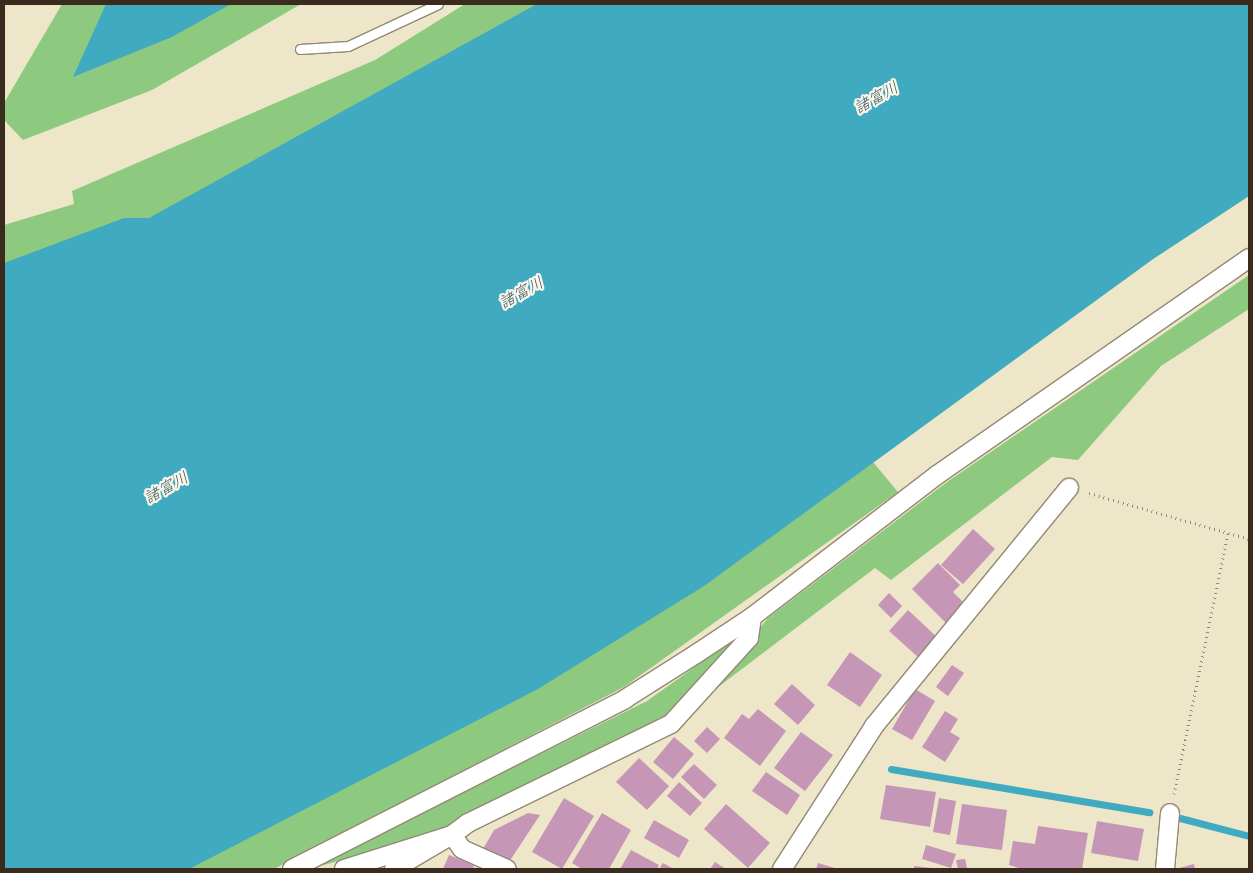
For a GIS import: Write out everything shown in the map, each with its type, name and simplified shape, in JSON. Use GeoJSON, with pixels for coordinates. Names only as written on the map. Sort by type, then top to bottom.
{"type":"FeatureCollection","features":[{"type":"Feature","properties":{"kind":"street"},"geometry":{"type":"LineString","coordinates":[[292,869],[625,699],[752,617],[937,475],[1249,258]]}},
{"type":"Feature","properties":{"kind":"street"},"geometry":{"type":"LineString","coordinates":[[782,869],[874,726],[1069,488]]}},
{"type":"Feature","properties":{"kind":"street"},"geometry":{"type":"LineString","coordinates":[[394,869],[452,835],[468,823],[670,724],[749,638],[752,617]]}},
{"type":"Feature","properties":{"kind":"street"},"geometry":{"type":"LineString","coordinates":[[1165,869],[1170,813]]}},
{"type":"Feature","properties":{"kind":"street"},"geometry":{"type":"LineString","coordinates":[[344,869],[452,835]]}},
{"type":"Feature","properties":{"kind":"street"},"geometry":{"type":"LineString","coordinates":[[452,835],[462,849],[507,869]]}},
{"type":"Feature","properties":{"kind":"lane"},"geometry":{"type":"LineString","coordinates":[[300,49],[348,46],[438,4]]}},
{"type":"Feature","properties":{"kind":"path"},"geometry":{"type":"LineString","coordinates":[[1069,488],[1249,539]]}},
{"type":"Feature","properties":{"kind":"path"},"geometry":{"type":"LineString","coordinates":[[1170,813],[1228,533]]}},
{"type":"Feature","properties":{"kind":"green space"},"geometry":{"type":"Polygon","coordinates":[[[62,4],[301,4],[152,90],[23,140],[4,120],[4,103],[62,4]]]}},
{"type":"Feature","properties":{"kind":"green space"},"geometry":{"type":"Polygon","coordinates":[[[465,4],[569,4],[184,217],[4,285],[4,225],[74,204],[72,191],[375,60],[465,4]]]}},
{"type":"Feature","properties":{"kind":"green space"},"geometry":{"type":"Polygon","coordinates":[[[1249,196],[1153,259],[873,462],[898,492],[624,687],[274,869],[120,869],[1162,222],[1249,196]]]}},
{"type":"Feature","properties":{"kind":"green space"},"geometry":{"type":"Polygon","coordinates":[[[1249,275],[1249,309],[1161,366],[1078,460],[1052,457],[891,580],[875,568],[697,703],[768,618],[947,482],[1249,275]]]}},
{"type":"Feature","properties":{"kind":"green space"},"geometry":{"type":"Polygon","coordinates":[[[741,634],[658,724],[423,838],[309,869],[647,701],[741,634]]]}},
{"type":"Feature","properties":{"kind":"water"},"geometry":{"type":"Polygon","coordinates":[[[106,4],[231,4],[172,37],[73,77],[106,4]]]}},
{"type":"Feature","properties":{"kind":"water","name":"諸富川"},"geometry":{"type":"Polygon","coordinates":[[[537,4],[1249,4],[1249,196],[1153,259],[704,586],[538,689],[189,869],[4,869],[4,263],[124,218],[149,218],[537,4]]]}},
{"type":"Feature","properties":{"kind":"building"},"geometry":{"type":"Polygon","coordinates":[[[973,529],[995,549],[963,584],[941,565],[973,529]]]}},
{"type":"Feature","properties":{"kind":"building"},"geometry":{"type":"Polygon","coordinates":[[[938,563],[960,585],[953,592],[966,605],[947,624],[912,589],[938,563]]]}},
{"type":"Feature","properties":{"kind":"building"},"geometry":{"type":"Polygon","coordinates":[[[889,593],[902,606],[891,618],[878,605],[889,593]]]}},
{"type":"Feature","properties":{"kind":"building"},"geometry":{"type":"Polygon","coordinates":[[[908,610],[938,638],[919,658],[889,631],[908,610]]]}},
{"type":"Feature","properties":{"kind":"building"},"geometry":{"type":"Polygon","coordinates":[[[850,652],[882,675],[860,707],[827,685],[850,652]]]}},
{"type":"Feature","properties":{"kind":"building"},"geometry":{"type":"Polygon","coordinates":[[[952,665],[964,673],[948,696],[936,687],[952,665]]]}},
{"type":"Feature","properties":{"kind":"building"},"geometry":{"type":"Polygon","coordinates":[[[792,684],[815,705],[798,725],[774,704],[792,684]]]}},
{"type":"Feature","properties":{"kind":"building"},"geometry":{"type":"Polygon","coordinates":[[[915,689],[935,701],[912,740],[892,729],[915,689]]]}},
{"type":"Feature","properties":{"kind":"building"},"geometry":{"type":"Polygon","coordinates":[[[758,709],[786,731],[760,766],[724,738],[742,714],[749,719],[758,709]]]}},
{"type":"Feature","properties":{"kind":"building"},"geometry":{"type":"Polygon","coordinates":[[[945,711],[958,719],[950,732],[960,738],[945,762],[922,747],[945,711]]]}},
{"type":"Feature","properties":{"kind":"building"},"geometry":{"type":"Polygon","coordinates":[[[707,727],[720,739],[707,753],[694,741],[707,727]]]}},
{"type":"Feature","properties":{"kind":"building"},"geometry":{"type":"Polygon","coordinates":[[[801,732],[833,755],[805,791],[774,768],[801,732]]]}},
{"type":"Feature","properties":{"kind":"building"},"geometry":{"type":"Polygon","coordinates":[[[674,737],[694,754],[673,779],[653,762],[674,737]]]}},
{"type":"Feature","properties":{"kind":"building"},"geometry":{"type":"Polygon","coordinates":[[[639,758],[669,786],[647,810],[616,782],[639,758]]]}},
{"type":"Feature","properties":{"kind":"building"},"geometry":{"type":"Polygon","coordinates":[[[694,764],[717,785],[704,799],[681,777],[694,764]]]}},
{"type":"Feature","properties":{"kind":"building"},"geometry":{"type":"Polygon","coordinates":[[[766,772],[800,795],[787,815],[752,791],[766,772]]]}},
{"type":"Feature","properties":{"kind":"building"},"geometry":{"type":"Polygon","coordinates":[[[679,782],[702,803],[690,816],[667,796],[679,782]]]}},
{"type":"Feature","properties":{"kind":"building"},"geometry":{"type":"Polygon","coordinates":[[[886,785],[936,792],[930,827],[880,819],[886,785]]]}},
{"type":"Feature","properties":{"kind":"building"},"geometry":{"type":"Polygon","coordinates":[[[564,798],[594,816],[562,869],[532,852],[564,798]]]}},
{"type":"Feature","properties":{"kind":"building"},"geometry":{"type":"Polygon","coordinates":[[[939,798],[956,801],[950,835],[933,832],[939,798]]]}},
{"type":"Feature","properties":{"kind":"building"},"geometry":{"type":"Polygon","coordinates":[[[726,804],[770,843],[748,868],[704,829],[726,804]]]}},
{"type":"Feature","properties":{"kind":"building"},"geometry":{"type":"Polygon","coordinates":[[[962,804],[1007,810],[1002,850],[956,844],[962,804]]]}},
{"type":"Feature","properties":{"kind":"building"},"geometry":{"type":"Polygon","coordinates":[[[528,813],[540,815],[507,865],[483,849],[494,830],[528,813]]]}},
{"type":"Feature","properties":{"kind":"building"},"geometry":{"type":"Polygon","coordinates":[[[602,813],[631,830],[609,869],[582,869],[572,863],[602,813]]]}},
{"type":"Feature","properties":{"kind":"building"},"geometry":{"type":"Polygon","coordinates":[[[654,820],[689,840],[679,858],[644,838],[654,820]]]}},
{"type":"Feature","properties":{"kind":"building"},"geometry":{"type":"Polygon","coordinates":[[[1097,821],[1144,829],[1138,861],[1091,853],[1097,821]]]}},
{"type":"Feature","properties":{"kind":"building"},"geometry":{"type":"Polygon","coordinates":[[[1038,826],[1088,833],[1082,869],[1022,869],[1009,865],[1013,841],[1035,844],[1038,826]]]}},
{"type":"Feature","properties":{"kind":"building"},"geometry":{"type":"Polygon","coordinates":[[[926,845],[956,854],[951,868],[922,859],[926,845]]]}},
{"type":"Feature","properties":{"kind":"building"},"geometry":{"type":"Polygon","coordinates":[[[631,850],[659,865],[657,869],[620,869],[631,850]]]}},
{"type":"Feature","properties":{"kind":"building"},"geometry":{"type":"Polygon","coordinates":[[[449,855],[473,865],[474,869],[443,869],[449,855]]]}},
{"type":"Feature","properties":{"kind":"building"},"geometry":{"type":"Polygon","coordinates":[[[965,859],[967,868],[958,869],[956,860],[965,859]]]}},
{"type":"Feature","properties":{"kind":"building"},"geometry":{"type":"Polygon","coordinates":[[[715,862],[726,869],[710,869],[715,862]]]}},
{"type":"Feature","properties":{"kind":"building"},"geometry":{"type":"Polygon","coordinates":[[[663,863],[674,869],[659,869],[663,863]]]}},
{"type":"Feature","properties":{"kind":"building"},"geometry":{"type":"Polygon","coordinates":[[[818,863],[838,869],[816,869],[818,863]]]}},
{"type":"Feature","properties":{"kind":"building"},"geometry":{"type":"Polygon","coordinates":[[[1194,864],[1195,869],[1179,869],[1179,868],[1194,864]]]}},
{"type":"Feature","properties":{"kind":"building"},"geometry":{"type":"Polygon","coordinates":[[[914,866],[932,868],[932,869],[914,869],[914,866]]]}},
{"type":"Feature","properties":{"kind":"waterway"},"geometry":{"type":"LineString","coordinates":[[891,769],[1149,812]]}},
{"type":"Feature","properties":{"kind":"waterway"},"geometry":{"type":"LineString","coordinates":[[1180,818],[1249,836]]}}]}
